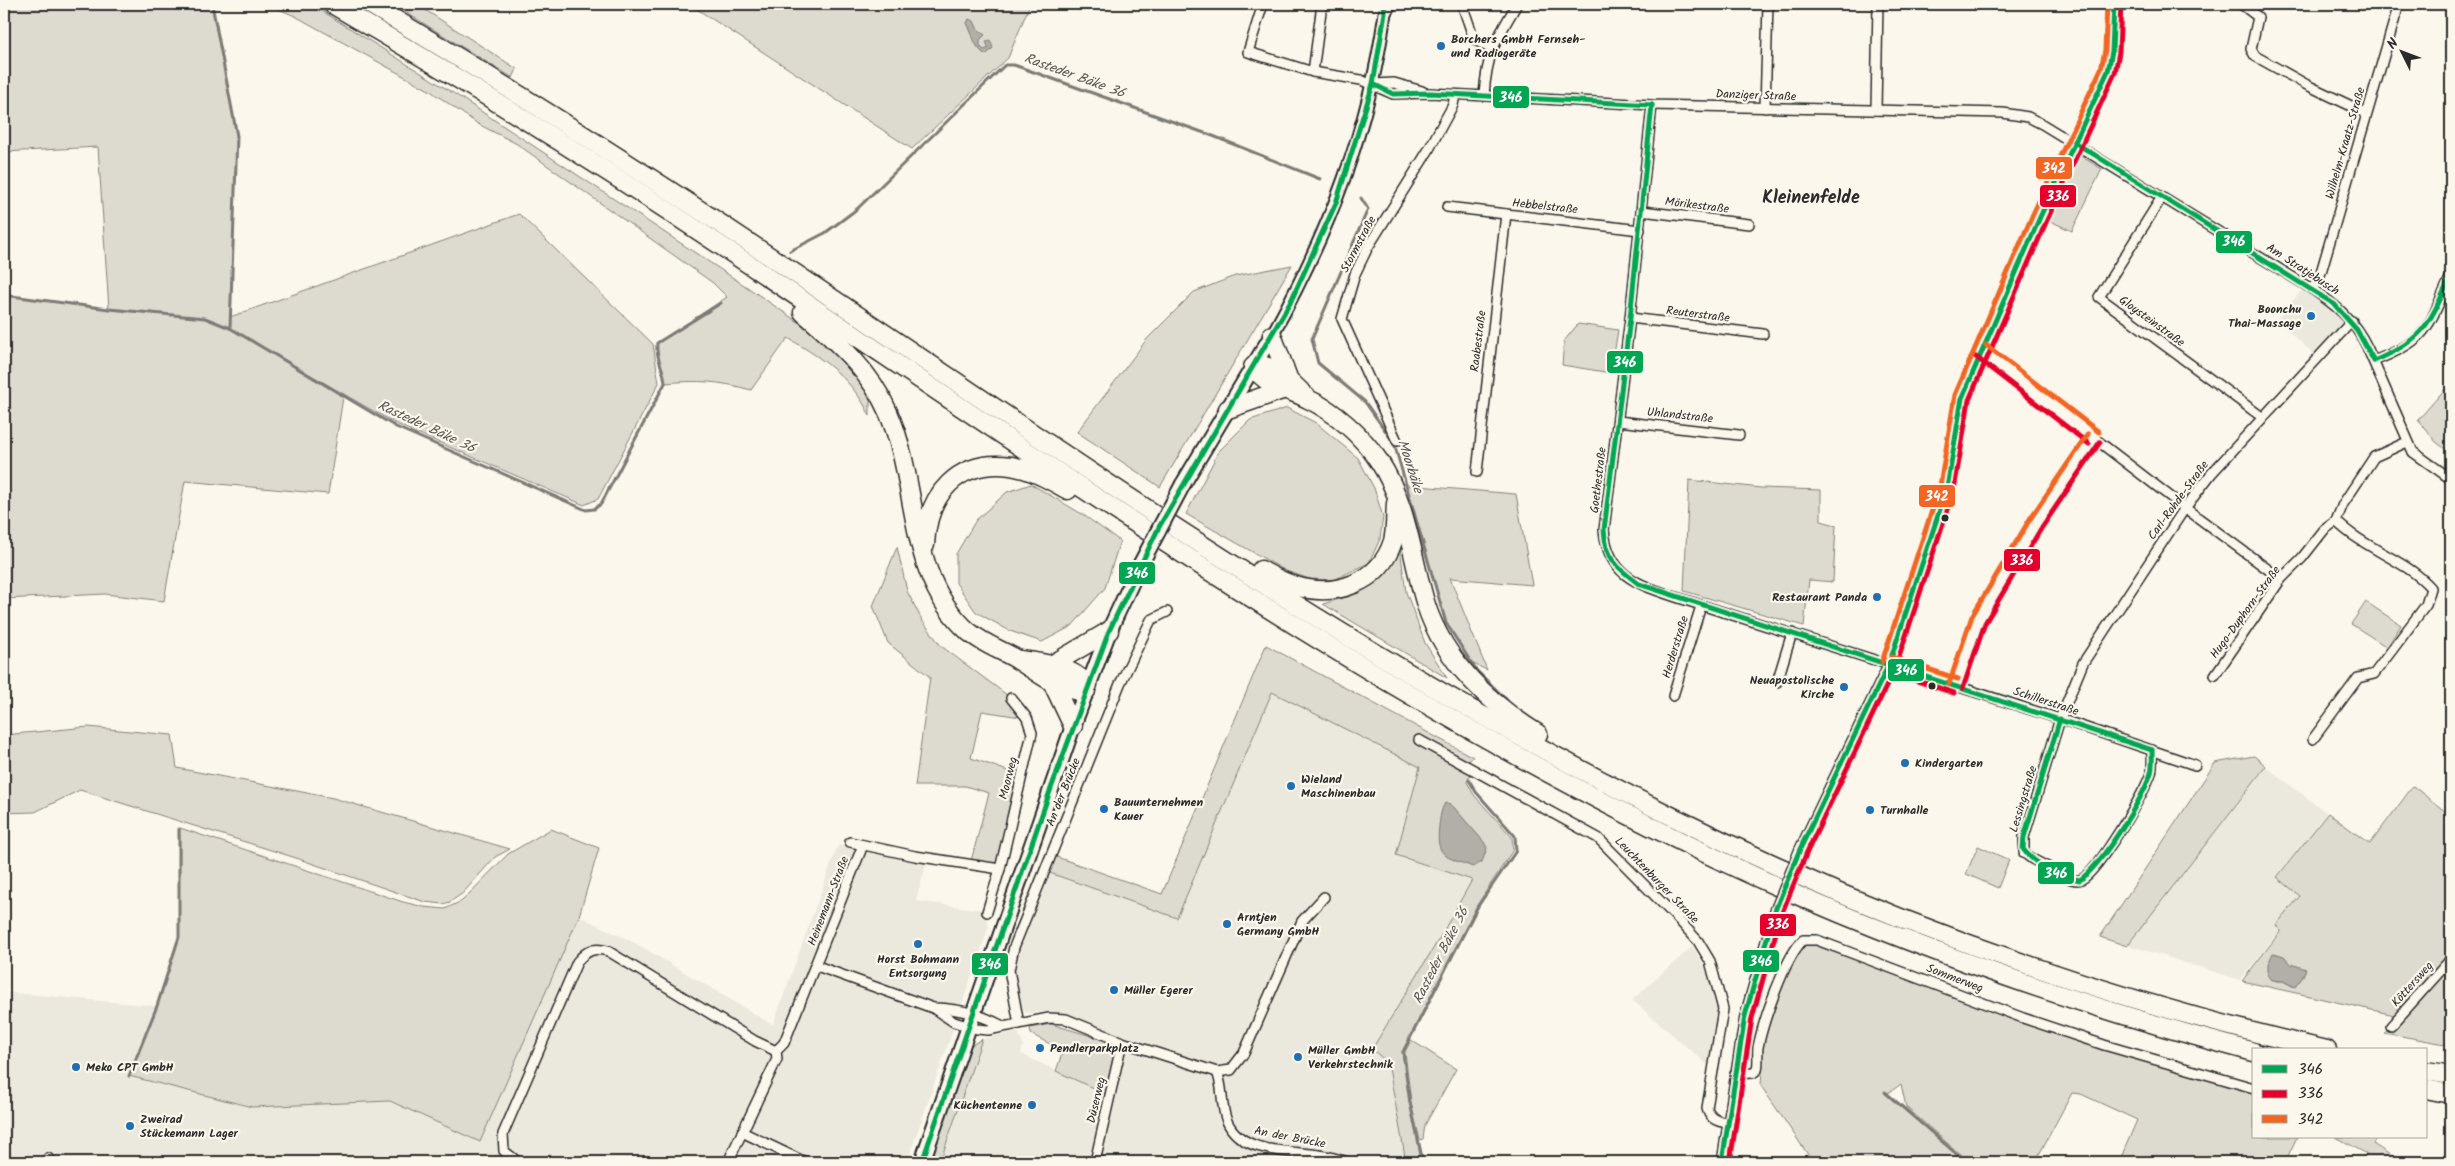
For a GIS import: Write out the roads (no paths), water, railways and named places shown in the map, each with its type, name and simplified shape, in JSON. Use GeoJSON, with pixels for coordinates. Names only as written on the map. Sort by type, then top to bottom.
{"type":"FeatureCollection","features":[{"type":"Feature","properties":{"kind":"highway"},"geometry":{"type":"LineString","coordinates":[[332,4],[464,81],[714,241],[1166,543],[1316,638],[1467,728],[1562,780],[1726,863],[1814,902],[1954,959],[2115,1013],[2252,1051]]}},
{"type":"Feature","properties":{"kind":"highway"},"geometry":{"type":"LineString","coordinates":[[368,4],[474,66],[612,153],[1177,528],[1309,613],[1468,708],[1670,816],[1821,886],[1996,954],[2129,999],[2319,1048]]}},
{"type":"Feature","properties":{"kind":"highway"},"geometry":{"type":"LineString","coordinates":[[714,241],[722,257],[794,304],[835,340],[863,370],[877,389],[902,447],[916,532],[938,591],[954,617],[984,643],[1016,659],[1053,684],[1076,691],[1087,688],[1080,677],[1052,664],[1016,659]]}},
{"type":"Feature","properties":{"kind":"highway"},"geometry":{"type":"LineString","coordinates":[[1272,335],[1285,384]]}},
{"type":"Feature","properties":{"kind":"highway"},"geometry":{"type":"LineString","coordinates":[[1254,366],[1260,376],[1285,384],[1352,429],[1378,460],[1407,521],[1426,606],[1437,631],[1454,659],[1469,677],[1491,700],[1520,723],[1588,764],[1656,799],[1670,816]]}},
{"type":"Feature","properties":{"kind":"highway"},"geometry":{"type":"LineString","coordinates":[[1228,409],[1285,384]]}},
{"type":"Feature","properties":{"kind":"highway"},"geometry":{"type":"LineString","coordinates":[[925,558],[927,520],[932,506],[942,491],[965,472],[982,467],[1000,465],[1032,472],[1051,481],[1132,530],[1166,543]]}},
{"type":"Feature","properties":{"kind":"highway"},"geometry":{"type":"LineString","coordinates":[[1177,528],[1199,532],[1255,568],[1296,586],[1313,590],[1342,589],[1367,577],[1386,556],[1393,542],[1396,495]]}},
{"type":"Feature","properties":{"kind":"highway"},"geometry":{"type":"LineString","coordinates":[[1052,664],[1109,631]]}},
{"type":"Feature","properties":{"kind":"highway"},"geometry":{"type":"LineString","coordinates":[[1053,684],[1073,726]]}},
{"type":"Feature","properties":{"kind":"highway"},"geometry":{"type":"LineString","coordinates":[[2428,1071],[2451,1075]]}},
{"type":"Feature","properties":{"kind":"highway"},"geometry":{"type":"LineString","coordinates":[[2428,1089],[2451,1094]]}},
{"type":"Feature","properties":{"kind":"main road"},"geometry":{"type":"LineString","coordinates":[[922,1162],[1073,726],[1109,631],[1137,571],[1183,484],[1272,335]]}},
{"type":"Feature","properties":{"kind":"street","name":"Danziger Straße"},"geometry":{"type":"LineString","coordinates":[[1263,4],[1248,52],[1313,72],[1361,80],[1374,84],[1393,94],[1484,95],[1652,105],[2015,114],[2042,124],[2074,142]]}},
{"type":"Feature","properties":{"kind":"street"},"geometry":{"type":"LineString","coordinates":[[1313,72],[1322,4]]}},
{"type":"Feature","properties":{"kind":"street"},"geometry":{"type":"LineString","coordinates":[[1462,4],[1474,39],[1491,49]]}},
{"type":"Feature","properties":{"kind":"street"},"geometry":{"type":"LineString","coordinates":[[1484,95],[1486,68],[1491,49],[1517,4]]}},
{"type":"Feature","properties":{"kind":"street"},"geometry":{"type":"LineString","coordinates":[[1764,108],[1768,4]]}},
{"type":"Feature","properties":{"kind":"street"},"geometry":{"type":"LineString","coordinates":[[1876,110],[1878,4]]}},
{"type":"Feature","properties":{"kind":"street"},"geometry":{"type":"LineString","coordinates":[[1722,1162],[1747,1007],[1774,913],[1800,849],[1889,664],[1946,488],[1962,398],[2074,142],[2108,70],[2112,51],[2114,4]]}},
{"type":"Feature","properties":{"kind":"street"},"geometry":{"type":"LineString","coordinates":[[2241,4],[2258,17],[2251,49],[2255,56],[2307,85],[2366,113]]}},
{"type":"Feature","properties":{"kind":"street","name":"Wilhelm-Kraatz-Straße"},"geometry":{"type":"LineString","coordinates":[[2312,289],[2319,279],[2366,113],[2400,4]]}},
{"type":"Feature","properties":{"kind":"street"},"geometry":{"type":"LineString","coordinates":[[1272,335],[1308,266],[1336,203],[1374,84],[1386,7]]}},
{"type":"Feature","properties":{"kind":"street","name":"Stormstraße"},"geometry":{"type":"LineString","coordinates":[[1397,441],[1342,319],[1355,274],[1364,256],[1428,151],[1453,105],[1455,95]]}},
{"type":"Feature","properties":{"kind":"street","name":"Goethestraße"},"geometry":{"type":"LineString","coordinates":[[1652,105],[1640,230],[1604,530],[1605,542],[1610,555],[1622,572],[1639,584],[1701,606],[1889,664]]}},
{"type":"Feature","properties":{"kind":"street","name":"Am Stratjebusch"},"geometry":{"type":"LineString","coordinates":[[2074,142],[2312,289],[2344,312],[2361,334],[2413,452],[2451,479]]}},
{"type":"Feature","properties":{"kind":"street","name":"Gloysteinstraße"},"geometry":{"type":"LineString","coordinates":[[2162,197],[2099,297],[2262,417]]}},
{"type":"Feature","properties":{"kind":"street","name":"Hebbelstraße"},"geometry":{"type":"LineString","coordinates":[[1447,207],[1640,230]]}},
{"type":"Feature","properties":{"kind":"street","name":"Mörikestraße"},"geometry":{"type":"LineString","coordinates":[[1642,211],[1749,224]]}},
{"type":"Feature","properties":{"kind":"street","name":"Raabestraße"},"geometry":{"type":"LineString","coordinates":[[1477,472],[1506,214]]}},
{"type":"Feature","properties":{"kind":"street"},"geometry":{"type":"LineString","coordinates":[[2374,361],[2415,342],[2430,324],[2451,276]]}},
{"type":"Feature","properties":{"kind":"street","name":"Reuterstraße"},"geometry":{"type":"LineString","coordinates":[[1630,318],[1763,334]]}},
{"type":"Feature","properties":{"kind":"street","name":"Carl-Rohde-Straße"},"geometry":{"type":"LineString","coordinates":[[2060,719],[2084,663],[2185,508],[2262,417],[2352,321]]}},
{"type":"Feature","properties":{"kind":"street"},"geometry":{"type":"LineString","coordinates":[[1981,351],[2185,508],[2282,579]]}},
{"type":"Feature","properties":{"kind":"street","name":"Uhlandstraße"},"geometry":{"type":"LineString","coordinates":[[1618,421],[1739,435]]}},
{"type":"Feature","properties":{"kind":"street"},"geometry":{"type":"LineString","coordinates":[[1956,686],[1978,620],[2036,523],[2094,438]]}},
{"type":"Feature","properties":{"kind":"street"},"geometry":{"type":"LineString","coordinates":[[2312,739],[2358,678],[2374,674],[2426,605],[2431,588],[2420,575],[2350,536],[2336,521],[2343,504],[2374,457],[2407,442]]}},
{"type":"Feature","properties":{"kind":"street","name":"Hugo-Duphorn-Straße"},"geometry":{"type":"LineString","coordinates":[[2215,674],[2282,579],[2302,558],[2324,530],[2336,521]]}},
{"type":"Feature","properties":{"kind":"street","name":"Herderstraße"},"geometry":{"type":"LineString","coordinates":[[1673,696],[1701,606]]}},
{"type":"Feature","properties":{"kind":"street","name":"An der Brücke"},"geometry":{"type":"LineString","coordinates":[[1019,1024],[1009,970],[1014,947],[1120,684],[1151,620],[1167,612]]}},
{"type":"Feature","properties":{"kind":"street"},"geometry":{"type":"LineString","coordinates":[[1777,682],[1792,633]]}},
{"type":"Feature","properties":{"kind":"street","name":"Schillerstraße"},"geometry":{"type":"LineString","coordinates":[[1889,664],[2195,765]]}},
{"type":"Feature","properties":{"kind":"street","name":"Moorweg"},"geometry":{"type":"LineString","coordinates":[[987,912],[1000,869],[1032,734],[1027,718],[1011,698]]}},
{"type":"Feature","properties":{"kind":"street","name":"Lessingstraße"},"geometry":{"type":"LineString","coordinates":[[2060,719],[2024,838],[2023,849],[2032,859],[2071,879],[2080,880],[2088,874],[2137,803],[2152,772],[2152,750]]}},
{"type":"Feature","properties":{"kind":"street","name":"Leuchtenburger Straße"},"geometry":{"type":"LineString","coordinates":[[1419,740],[1598,838],[1619,857],[1698,941],[1710,961],[1723,1009],[1707,1108],[1708,1114],[1714,1119],[1728,1124]]}},
{"type":"Feature","properties":{"kind":"street"},"geometry":{"type":"LineString","coordinates":[[850,842],[1000,869]]}},
{"type":"Feature","properties":{"kind":"street","name":"Heinemann-Straße"},"geometry":{"type":"LineString","coordinates":[[728,1162],[777,1059],[776,1051],[784,1043],[817,966],[863,845]]}},
{"type":"Feature","properties":{"kind":"street"},"geometry":{"type":"LineString","coordinates":[[970,1019],[988,1030],[1049,1018],[1066,1018],[1122,1042],[1217,1072],[1232,1070],[1244,1052],[1302,921],[1324,897]]}},
{"type":"Feature","properties":{"kind":"street","name":"Sommerweg"},"geometry":{"type":"LineString","coordinates":[[1735,1074],[1753,1073],[1756,1070],[1762,1033],[1775,994],[1795,948],[1803,940],[1817,940],[2095,1042],[2252,1088]]}},
{"type":"Feature","properties":{"kind":"street"},"geometry":{"type":"LineString","coordinates":[[518,1162],[504,1151],[503,1134],[578,962],[591,949],[608,951],[755,1041],[776,1051]]}},
{"type":"Feature","properties":{"kind":"street","name":"Köttersweg"},"geometry":{"type":"LineString","coordinates":[[2391,1026],[2451,959]]}},
{"type":"Feature","properties":{"kind":"street","name":"Heinemann-Straße"},"geometry":{"type":"LineString","coordinates":[[817,966],[933,1008],[954,1022],[970,1019]]}},
{"type":"Feature","properties":{"kind":"street","name":"Heinemann-Straße"},"geometry":{"type":"LineString","coordinates":[[933,1008],[958,1008],[970,1019]]}},
{"type":"Feature","properties":{"kind":"street"},"geometry":{"type":"LineString","coordinates":[[970,1019],[1003,1026]]}},
{"type":"Feature","properties":{"kind":"street","name":"Düserweg"},"geometry":{"type":"LineString","coordinates":[[1095,1162],[1122,1042]]}},
{"type":"Feature","properties":{"kind":"street","name":"An der Brücke"},"geometry":{"type":"LineString","coordinates":[[1217,1072],[1222,1082],[1223,1107],[1226,1120],[1232,1130],[1242,1139],[1259,1146],[1325,1156],[1347,1162]]}},
{"type":"Feature","properties":{"kind":"street"},"geometry":{"type":"LineString","coordinates":[[742,1132],[805,1162]]}},
{"type":"Feature","properties":{"kind":"waterway"},"geometry":{"type":"LineString","coordinates":[[212,4],[237,136],[230,328]]}},
{"type":"Feature","properties":{"kind":"waterway","name":"Rasteder Bäke 36"},"geometry":{"type":"LineString","coordinates":[[790,251],[825,233],[857,209],[1005,65],[1014,65],[1213,136],[1320,179]]}},
{"type":"Feature","properties":{"kind":"waterway","name":"Moorbäke"},"geometry":{"type":"LineString","coordinates":[[1361,198],[1368,209],[1312,339],[1318,363],[1365,402],[1394,443],[1446,623],[1476,670],[1507,700]]}},
{"type":"Feature","properties":{"kind":"waterway","name":"Rasteder Bäke 36"},"geometry":{"type":"LineString","coordinates":[[4,295],[109,309],[205,318],[230,328],[396,427],[586,510],[594,509],[601,504],[665,383],[657,353],[657,343],[721,303]]}},
{"type":"Feature","properties":{"kind":"waterway","name":"Rasteder Bäke 36"},"geometry":{"type":"LineString","coordinates":[[1423,1162],[1410,1103],[1403,1052],[1478,906],[1516,851],[1515,836],[1476,792],[1469,780]]}},
{"type":"Feature","properties":{"kind":"waterway"},"geometry":{"type":"LineString","coordinates":[[129,1076],[157,1006],[179,937],[179,829]]}},
{"type":"Feature","properties":{"kind":"waterway"},"geometry":{"type":"LineString","coordinates":[[1885,1092],[1966,1162]]}},
{"type":"Feature","properties":{"kind":"place","name":"Borchers GmbH Fernseh- und Radiogeräte"},"geometry":{"type":"Point","coordinates":[1441,46]}},
{"type":"Feature","properties":{"kind":"place","name":"Boonchu Thai-Massage"},"geometry":{"type":"Point","coordinates":[2311,316]}},
{"type":"Feature","properties":{"kind":"place","name":"Restaurant Panda"},"geometry":{"type":"Point","coordinates":[1877,597]}},
{"type":"Feature","properties":{"kind":"place","name":"Neuapostolische Kirche"},"geometry":{"type":"Point","coordinates":[1844,687]}},
{"type":"Feature","properties":{"kind":"place","name":"Kindergarten"},"geometry":{"type":"Point","coordinates":[1905,763]}},
{"type":"Feature","properties":{"kind":"place","name":"Wieland Maschinenbau"},"geometry":{"type":"Point","coordinates":[1291,786]}},
{"type":"Feature","properties":{"kind":"place","name":"Bauunternehmen Kauer"},"geometry":{"type":"Point","coordinates":[1104,809]}},
{"type":"Feature","properties":{"kind":"place","name":"Turnhalle"},"geometry":{"type":"Point","coordinates":[1870,810]}},
{"type":"Feature","properties":{"kind":"place","name":"Arntjen Germany GmbH"},"geometry":{"type":"Point","coordinates":[1227,924]}},
{"type":"Feature","properties":{"kind":"place","name":"Horst Bohmann Entsorgung"},"geometry":{"type":"Point","coordinates":[918,944]}},
{"type":"Feature","properties":{"kind":"place","name":"Müller Egerer"},"geometry":{"type":"Point","coordinates":[1114,990]}},
{"type":"Feature","properties":{"kind":"place","name":"Pendlerparkplatz"},"geometry":{"type":"Point","coordinates":[1040,1048]}},
{"type":"Feature","properties":{"kind":"place","name":"Müller GmbH Verkehrstechnik"},"geometry":{"type":"Point","coordinates":[1298,1057]}},
{"type":"Feature","properties":{"kind":"place","name":"Meko CPT GmbH"},"geometry":{"type":"Point","coordinates":[76,1067]}},
{"type":"Feature","properties":{"kind":"place","name":"Küchentenne"},"geometry":{"type":"Point","coordinates":[1032,1105]}},
{"type":"Feature","properties":{"kind":"place","name":"Zweirad Stückemann Lager"},"geometry":{"type":"Point","coordinates":[130,1126]}},
{"type":"Feature","properties":{"kind":"district","name":"Kleinenfelde"},"geometry":{"type":"Point","coordinates":[1811,197]}}]}
